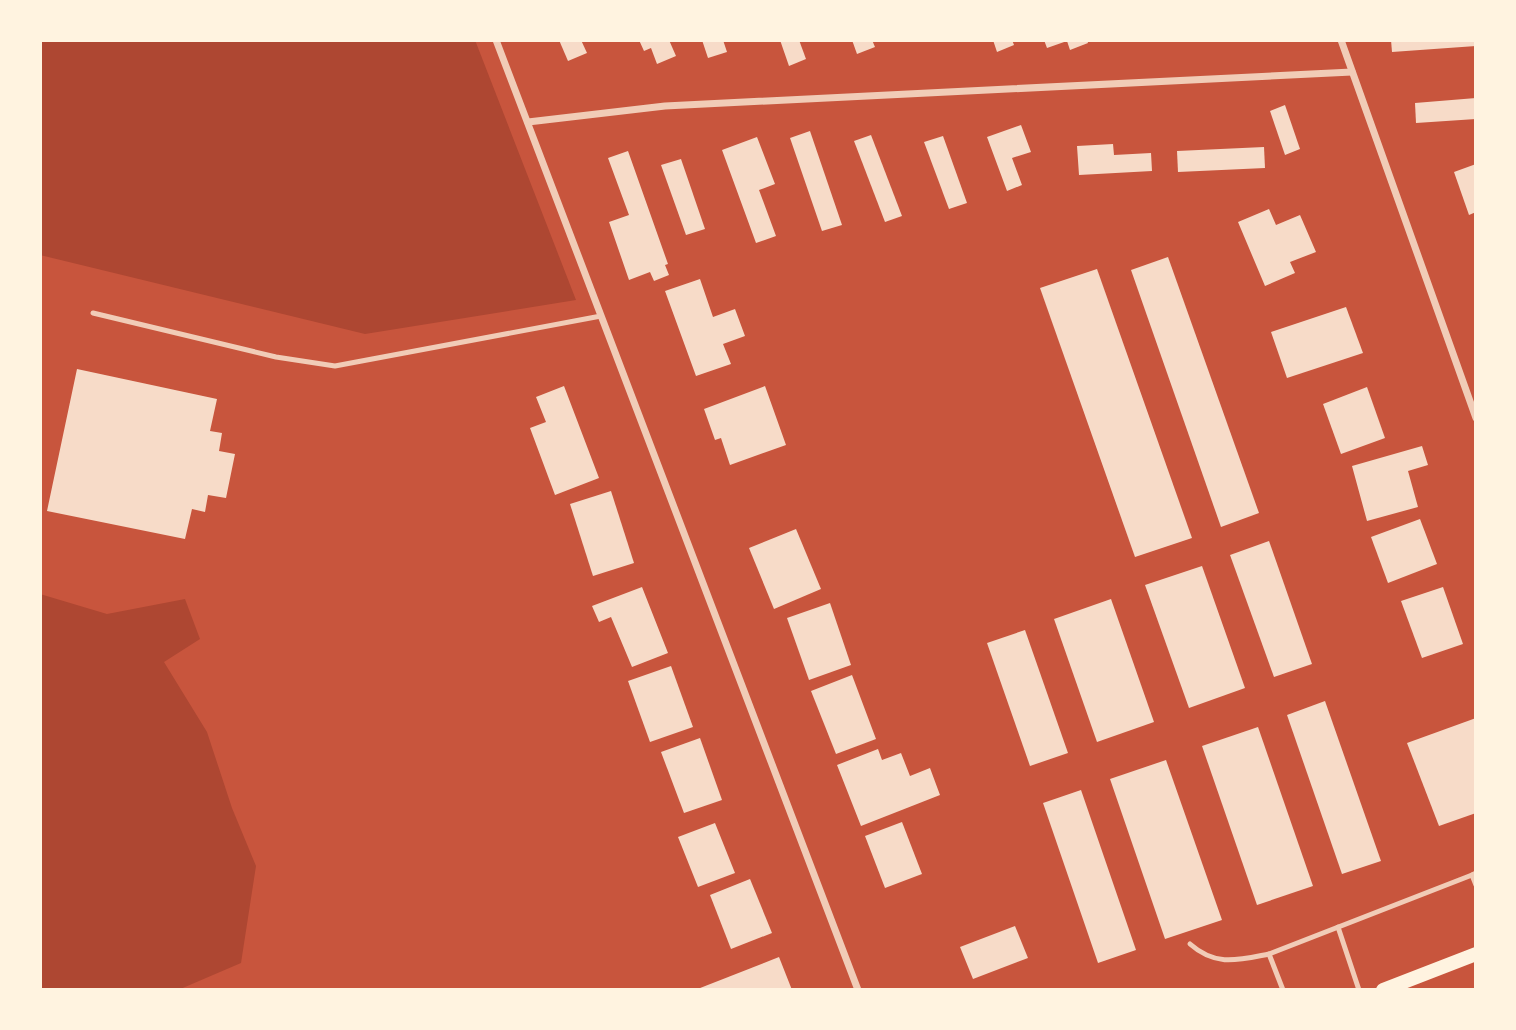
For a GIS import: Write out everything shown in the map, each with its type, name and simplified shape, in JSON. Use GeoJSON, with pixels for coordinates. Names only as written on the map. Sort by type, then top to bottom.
{"type":"FeatureCollection","features":[{"type":"Feature","properties":{"kind":"main road"},"geometry":{"type":"LineString","coordinates":[[1383,990],[1476,954]]}},
{"type":"Feature","properties":{"kind":"street"},"geometry":{"type":"LineString","coordinates":[[496,40],[858,990]]}},
{"type":"Feature","properties":{"kind":"street"},"geometry":{"type":"LineString","coordinates":[[1341,40],[1476,418]]}},
{"type":"Feature","properties":{"kind":"street"},"geometry":{"type":"LineString","coordinates":[[528,122],[665,106],[1352,72]]}},
{"type":"Feature","properties":{"kind":"lane"},"geometry":{"type":"LineString","coordinates":[[93,313],[276,356],[335,366],[601,316]]}},
{"type":"Feature","properties":{"kind":"lane"},"geometry":{"type":"LineString","coordinates":[[1190,944],[1202,955],[1221,960],[1269,954],[1474,874],[1476,885]]}},
{"type":"Feature","properties":{"kind":"lane"},"geometry":{"type":"LineString","coordinates":[[1338,928],[1359,990]]}},
{"type":"Feature","properties":{"kind":"lane"},"geometry":{"type":"LineString","coordinates":[[1269,954],[1283,990]]}},
{"type":"Feature","properties":{"kind":"shaded area"},"geometry":{"type":"Polygon","coordinates":[[[40,40],[475,40],[576,300],[365,334],[40,255],[40,40]]]}},
{"type":"Feature","properties":{"kind":"shaded area"},"geometry":{"type":"Polygon","coordinates":[[[40,594],[107,614],[185,599],[200,639],[164,662],[207,732],[232,808],[256,866],[241,963],[178,990],[40,990],[40,594]]]}},
{"type":"Feature","properties":{"kind":"building"},"geometry":{"type":"Polygon","coordinates":[[[559,40],[581,40],[587,53],[568,61],[559,40]]]}},
{"type":"Feature","properties":{"kind":"building"},"geometry":{"type":"Polygon","coordinates":[[[639,40],[669,40],[676,56],[657,64],[651,48],[644,51],[639,40]]]}},
{"type":"Feature","properties":{"kind":"building"},"geometry":{"type":"Polygon","coordinates":[[[702,40],[723,40],[727,52],[708,58],[702,40]]]}},
{"type":"Feature","properties":{"kind":"building"},"geometry":{"type":"Polygon","coordinates":[[[780,40],[799,40],[806,59],[789,66],[780,40]]]}},
{"type":"Feature","properties":{"kind":"building"},"geometry":{"type":"Polygon","coordinates":[[[852,40],[872,40],[875,47],[857,54],[852,40]]]}},
{"type":"Feature","properties":{"kind":"building"},"geometry":{"type":"Polygon","coordinates":[[[993,40],[1012,40],[1014,45],[997,52],[993,40]]]}},
{"type":"Feature","properties":{"kind":"building"},"geometry":{"type":"Polygon","coordinates":[[[1044,40],[1087,40],[1088,43],[1070,50],[1067,41],[1047,48],[1044,40]]]}},
{"type":"Feature","properties":{"kind":"building"},"geometry":{"type":"Polygon","coordinates":[[[1391,40],[1476,40],[1476,46],[1392,52],[1391,40]]]}},
{"type":"Feature","properties":{"kind":"building"},"geometry":{"type":"Polygon","coordinates":[[[1476,98],[1476,119],[1416,123],[1415,103],[1476,98]]]}},
{"type":"Feature","properties":{"kind":"building"},"geometry":{"type":"Polygon","coordinates":[[[1285,105],[1300,149],[1285,155],[1270,111],[1285,105]]]}},
{"type":"Feature","properties":{"kind":"building"},"geometry":{"type":"Polygon","coordinates":[[[1021,125],[1031,152],[1012,158],[1022,185],[1007,191],[987,137],[1021,125]]]}},
{"type":"Feature","properties":{"kind":"building"},"geometry":{"type":"Polygon","coordinates":[[[810,131],[842,225],[822,231],[790,138],[810,131]]]}},
{"type":"Feature","properties":{"kind":"building"},"geometry":{"type":"Polygon","coordinates":[[[871,135],[902,216],[885,222],[854,141],[871,135]]]}},
{"type":"Feature","properties":{"kind":"building"},"geometry":{"type":"Polygon","coordinates":[[[943,136],[967,203],[949,209],[924,142],[943,136]]]}},
{"type":"Feature","properties":{"kind":"building"},"geometry":{"type":"Polygon","coordinates":[[[757,137],[775,184],[759,190],[776,236],[756,243],[722,150],[757,137]]]}},
{"type":"Feature","properties":{"kind":"building"},"geometry":{"type":"Polygon","coordinates":[[[1113,144],[1114,155],[1151,153],[1152,171],[1079,175],[1077,146],[1113,144]]]}},
{"type":"Feature","properties":{"kind":"building"},"geometry":{"type":"Polygon","coordinates":[[[1264,147],[1265,168],[1178,172],[1177,151],[1264,147]]]}},
{"type":"Feature","properties":{"kind":"building"},"geometry":{"type":"Polygon","coordinates":[[[628,151],[668,264],[665,265],[669,275],[654,281],[650,272],[629,280],[609,222],[629,215],[608,158],[628,151]]]}},
{"type":"Feature","properties":{"kind":"building"},"geometry":{"type":"Polygon","coordinates":[[[681,159],[705,229],[686,235],[661,165],[681,159]]]}},
{"type":"Feature","properties":{"kind":"building"},"geometry":{"type":"Polygon","coordinates":[[[1476,164],[1476,212],[1469,215],[1454,172],[1476,164]]]}},
{"type":"Feature","properties":{"kind":"building"},"geometry":{"type":"Polygon","coordinates":[[[1269,209],[1276,225],[1300,215],[1316,252],[1290,262],[1295,273],[1265,286],[1238,222],[1269,209]]]}},
{"type":"Feature","properties":{"kind":"building"},"geometry":{"type":"Polygon","coordinates":[[[1168,257],[1259,513],[1221,527],[1131,270],[1168,257]]]}},
{"type":"Feature","properties":{"kind":"building"},"geometry":{"type":"Polygon","coordinates":[[[1097,269],[1192,538],[1135,557],[1040,288],[1097,269]]]}},
{"type":"Feature","properties":{"kind":"building"},"geometry":{"type":"Polygon","coordinates":[[[700,279],[713,317],[735,309],[745,336],[723,344],[731,364],[696,376],[665,291],[700,279]]]}},
{"type":"Feature","properties":{"kind":"building"},"geometry":{"type":"Polygon","coordinates":[[[1346,307],[1363,353],[1287,378],[1271,332],[1346,307]]]}},
{"type":"Feature","properties":{"kind":"building"},"geometry":{"type":"Polygon","coordinates":[[[77,369],[217,399],[210,431],[222,433],[219,451],[235,454],[226,498],[208,495],[205,512],[192,509],[185,539],[47,511],[77,369]]]}},
{"type":"Feature","properties":{"kind":"building"},"geometry":{"type":"Polygon","coordinates":[[[564,386],[599,478],[555,495],[530,428],[546,422],[536,397],[564,386]]]}},
{"type":"Feature","properties":{"kind":"building"},"geometry":{"type":"Polygon","coordinates":[[[765,386],[786,445],[730,465],[721,438],[715,440],[704,409],[765,386]]]}},
{"type":"Feature","properties":{"kind":"building"},"geometry":{"type":"Polygon","coordinates":[[[1367,387],[1385,438],[1341,454],[1323,404],[1367,387]]]}},
{"type":"Feature","properties":{"kind":"building"},"geometry":{"type":"Polygon","coordinates":[[[1422,446],[1428,465],[1408,471],[1418,507],[1367,521],[1352,466],[1422,446]]]}},
{"type":"Feature","properties":{"kind":"building"},"geometry":{"type":"Polygon","coordinates":[[[611,491],[634,563],[593,576],[570,504],[611,491]]]}},
{"type":"Feature","properties":{"kind":"building"},"geometry":{"type":"Polygon","coordinates":[[[1420,519],[1437,564],[1388,583],[1371,537],[1420,519]]]}},
{"type":"Feature","properties":{"kind":"building"},"geometry":{"type":"Polygon","coordinates":[[[796,529],[821,589],[774,609],[749,548],[796,529]]]}},
{"type":"Feature","properties":{"kind":"building"},"geometry":{"type":"Polygon","coordinates":[[[1269,541],[1312,664],[1274,677],[1230,555],[1269,541]]]}},
{"type":"Feature","properties":{"kind":"building"},"geometry":{"type":"Polygon","coordinates":[[[1202,566],[1245,688],[1189,708],[1145,585],[1202,566]]]}},
{"type":"Feature","properties":{"kind":"building"},"geometry":{"type":"Polygon","coordinates":[[[642,587],[668,653],[632,667],[611,617],[599,622],[592,606],[642,587]]]}},
{"type":"Feature","properties":{"kind":"building"},"geometry":{"type":"Polygon","coordinates":[[[1443,587],[1463,644],[1422,658],[1401,601],[1443,587]]]}},
{"type":"Feature","properties":{"kind":"building"},"geometry":{"type":"Polygon","coordinates":[[[1111,599],[1154,722],[1097,742],[1054,619],[1111,599]]]}},
{"type":"Feature","properties":{"kind":"building"},"geometry":{"type":"Polygon","coordinates":[[[830,603],[851,665],[809,680],[787,618],[830,603]]]}},
{"type":"Feature","properties":{"kind":"building"},"geometry":{"type":"Polygon","coordinates":[[[1025,630],[1068,753],[1030,766],[987,643],[1025,630]]]}},
{"type":"Feature","properties":{"kind":"building"},"geometry":{"type":"Polygon","coordinates":[[[671,666],[693,727],[650,742],[628,681],[671,666]]]}},
{"type":"Feature","properties":{"kind":"building"},"geometry":{"type":"Polygon","coordinates":[[[852,675],[876,739],[836,754],[811,691],[852,675]]]}},
{"type":"Feature","properties":{"kind":"building"},"geometry":{"type":"Polygon","coordinates":[[[1325,701],[1381,861],[1342,874],[1287,715],[1325,701]]]}},
{"type":"Feature","properties":{"kind":"building"},"geometry":{"type":"Polygon","coordinates":[[[1476,718],[1476,813],[1439,826],[1407,743],[1476,718]]]}},
{"type":"Feature","properties":{"kind":"building"},"geometry":{"type":"Polygon","coordinates":[[[1258,727],[1313,886],[1257,905],[1202,746],[1258,727]]]}},
{"type":"Feature","properties":{"kind":"building"},"geometry":{"type":"Polygon","coordinates":[[[700,738],[722,800],[684,813],[661,752],[700,738]]]}},
{"type":"Feature","properties":{"kind":"building"},"geometry":{"type":"Polygon","coordinates":[[[878,749],[882,760],[901,753],[910,776],[930,768],[940,795],[861,826],[837,765],[878,749]]]}},
{"type":"Feature","properties":{"kind":"building"},"geometry":{"type":"Polygon","coordinates":[[[1166,760],[1222,920],[1165,939],[1110,779],[1166,760]]]}},
{"type":"Feature","properties":{"kind":"building"},"geometry":{"type":"Polygon","coordinates":[[[1081,790],[1136,950],[1098,963],[1043,803],[1081,790]]]}},
{"type":"Feature","properties":{"kind":"building"},"geometry":{"type":"Polygon","coordinates":[[[902,822],[922,874],[885,888],[865,836],[902,822]]]}},
{"type":"Feature","properties":{"kind":"building"},"geometry":{"type":"Polygon","coordinates":[[[715,823],[735,873],[698,887],[678,837],[715,823]]]}},
{"type":"Feature","properties":{"kind":"building"},"geometry":{"type":"Polygon","coordinates":[[[750,879],[772,933],[731,949],[710,895],[750,879]]]}},
{"type":"Feature","properties":{"kind":"building"},"geometry":{"type":"Polygon","coordinates":[[[1015,926],[1028,958],[973,979],[960,947],[1015,926]]]}},
{"type":"Feature","properties":{"kind":"building"},"geometry":{"type":"Polygon","coordinates":[[[779,957],[792,990],[695,990],[779,957]]]}}]}
